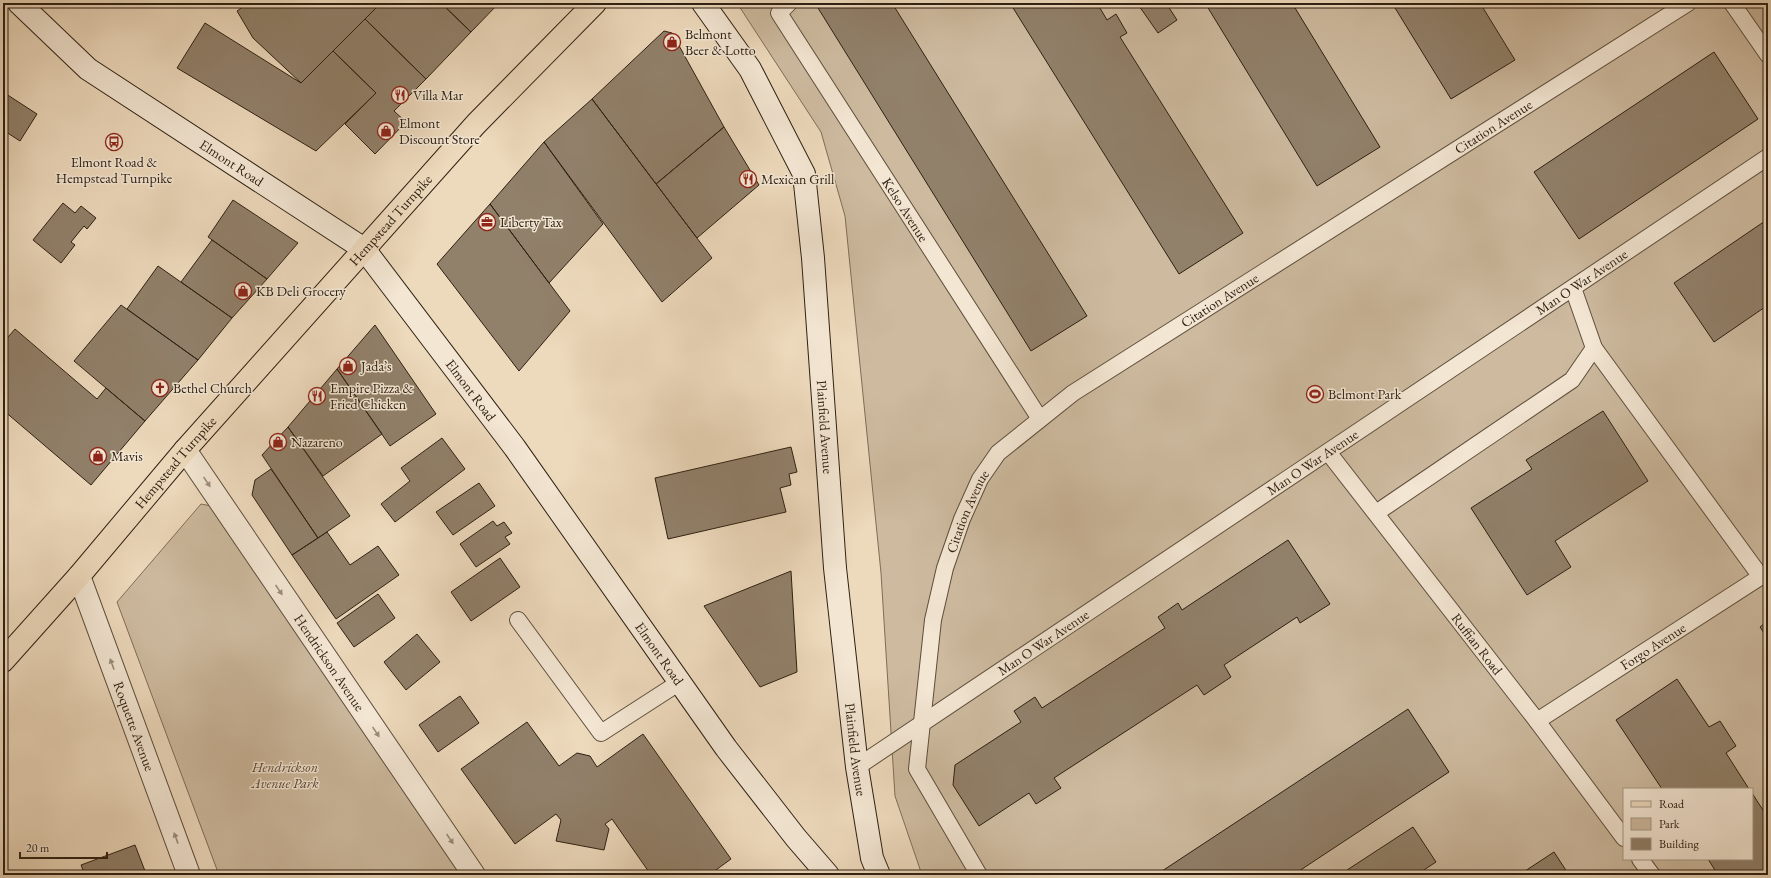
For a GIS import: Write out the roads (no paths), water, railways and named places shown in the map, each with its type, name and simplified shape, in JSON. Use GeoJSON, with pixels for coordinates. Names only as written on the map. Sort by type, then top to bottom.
{"type":"FeatureCollection","features":[{"type":"Feature","properties":{"kind":"main road","name":"Elmont Road"},"geometry":{"type":"LineString","coordinates":[[19,3],[88,69],[364,249],[515,448],[749,778],[796,838],[828,875]]}},
{"type":"Feature","properties":{"kind":"main road","name":"Hempstead Turnpike"},"geometry":{"type":"LineString","coordinates":[[3,661],[79,576],[185,450],[476,124],[595,3]]}},
{"type":"Feature","properties":{"kind":"main road","name":"Plainfield Avenue"},"geometry":{"type":"LineString","coordinates":[[703,3],[750,68],[804,174],[814,258],[835,568],[857,767],[872,858],[879,875]]}},
{"type":"Feature","properties":{"kind":"main road","name":"Hendrickson Avenue"},"geometry":{"type":"LineString","coordinates":[[185,450],[474,875]]}},
{"type":"Feature","properties":{"kind":"main road","name":"Roquette Avenue"},"geometry":{"type":"LineString","coordinates":[[79,576],[190,875]]}},
{"type":"Feature","properties":{"kind":"lane","name":"Kelso Avenue"},"geometry":{"type":"LineString","coordinates":[[789,3],[779,13],[1040,419]]}},
{"type":"Feature","properties":{"kind":"lane","name":"Citation Avenue"},"geometry":{"type":"LineString","coordinates":[[979,875],[917,769],[933,620],[945,568],[962,519],[980,479],[998,453],[1073,393],[1688,3]]}},
{"type":"Feature","properties":{"kind":"lane"},"geometry":{"type":"LineString","coordinates":[[1732,3],[1768,55]]}},
{"type":"Feature","properties":{"kind":"lane","name":"Man O War Avenue"},"geometry":{"type":"LineString","coordinates":[[857,767],[1768,157]]}},
{"type":"Feature","properties":{"kind":"lane"},"geometry":{"type":"LineString","coordinates":[[1573,288],[1594,348],[1764,575]]}},
{"type":"Feature","properties":{"kind":"lane"},"geometry":{"type":"LineString","coordinates":[[1376,513],[1572,380],[1594,348]]}},
{"type":"Feature","properties":{"kind":"lane","name":"Ruffian Road"},"geometry":{"type":"LineString","coordinates":[[1328,452],[1537,721],[1623,837]]}},
{"type":"Feature","properties":{"kind":"lane","name":"Forgo Avenue"},"geometry":{"type":"LineString","coordinates":[[1537,721],[1764,575]]}},
{"type":"Feature","properties":{"kind":"lane"},"geometry":{"type":"LineString","coordinates":[[518,620],[601,733],[680,682]]}},
{"type":"Feature","properties":{"kind":"lane"},"geometry":{"type":"LineString","coordinates":[[1641,860],[1652,875]]}},
{"type":"Feature","properties":{"kind":"place","name":"Belmont Beer & Lotto"},"geometry":{"type":"Point","coordinates":[672,42]}},
{"type":"Feature","properties":{"kind":"place","name":"Villa Mar"},"geometry":{"type":"Point","coordinates":[400,95]}},
{"type":"Feature","properties":{"kind":"place","name":"Elmont Discount Store"},"geometry":{"type":"Point","coordinates":[386,131]}},
{"type":"Feature","properties":{"kind":"place","name":"Elmont Road & Hempstead Turnpike"},"geometry":{"type":"Point","coordinates":[114,142]}},
{"type":"Feature","properties":{"kind":"place","name":"Mexican Grill"},"geometry":{"type":"Point","coordinates":[748,179]}},
{"type":"Feature","properties":{"kind":"place","name":"Liberty Tax"},"geometry":{"type":"Point","coordinates":[487,222]}},
{"type":"Feature","properties":{"kind":"place","name":"KB Deli Grocery"},"geometry":{"type":"Point","coordinates":[243,291]}},
{"type":"Feature","properties":{"kind":"place","name":"Jada’s"},"geometry":{"type":"Point","coordinates":[348,366]}},
{"type":"Feature","properties":{"kind":"place","name":"Bethel Church"},"geometry":{"type":"Point","coordinates":[160,388]}},
{"type":"Feature","properties":{"kind":"place","name":"Belmont Park"},"geometry":{"type":"Point","coordinates":[1315,394]}},
{"type":"Feature","properties":{"kind":"place","name":"Empire Pizza & Fried Chicken"},"geometry":{"type":"Point","coordinates":[317,396]}},
{"type":"Feature","properties":{"kind":"place","name":"Nazareno"},"geometry":{"type":"Point","coordinates":[278,442]}},
{"type":"Feature","properties":{"kind":"place","name":"Mavis"},"geometry":{"type":"Point","coordinates":[98,456]}},
{"type":"Feature","properties":{"kind":"park label","name":"Hendrickson Avenue Park"},"geometry":{"type":"Point","coordinates":[285,776]}}]}
